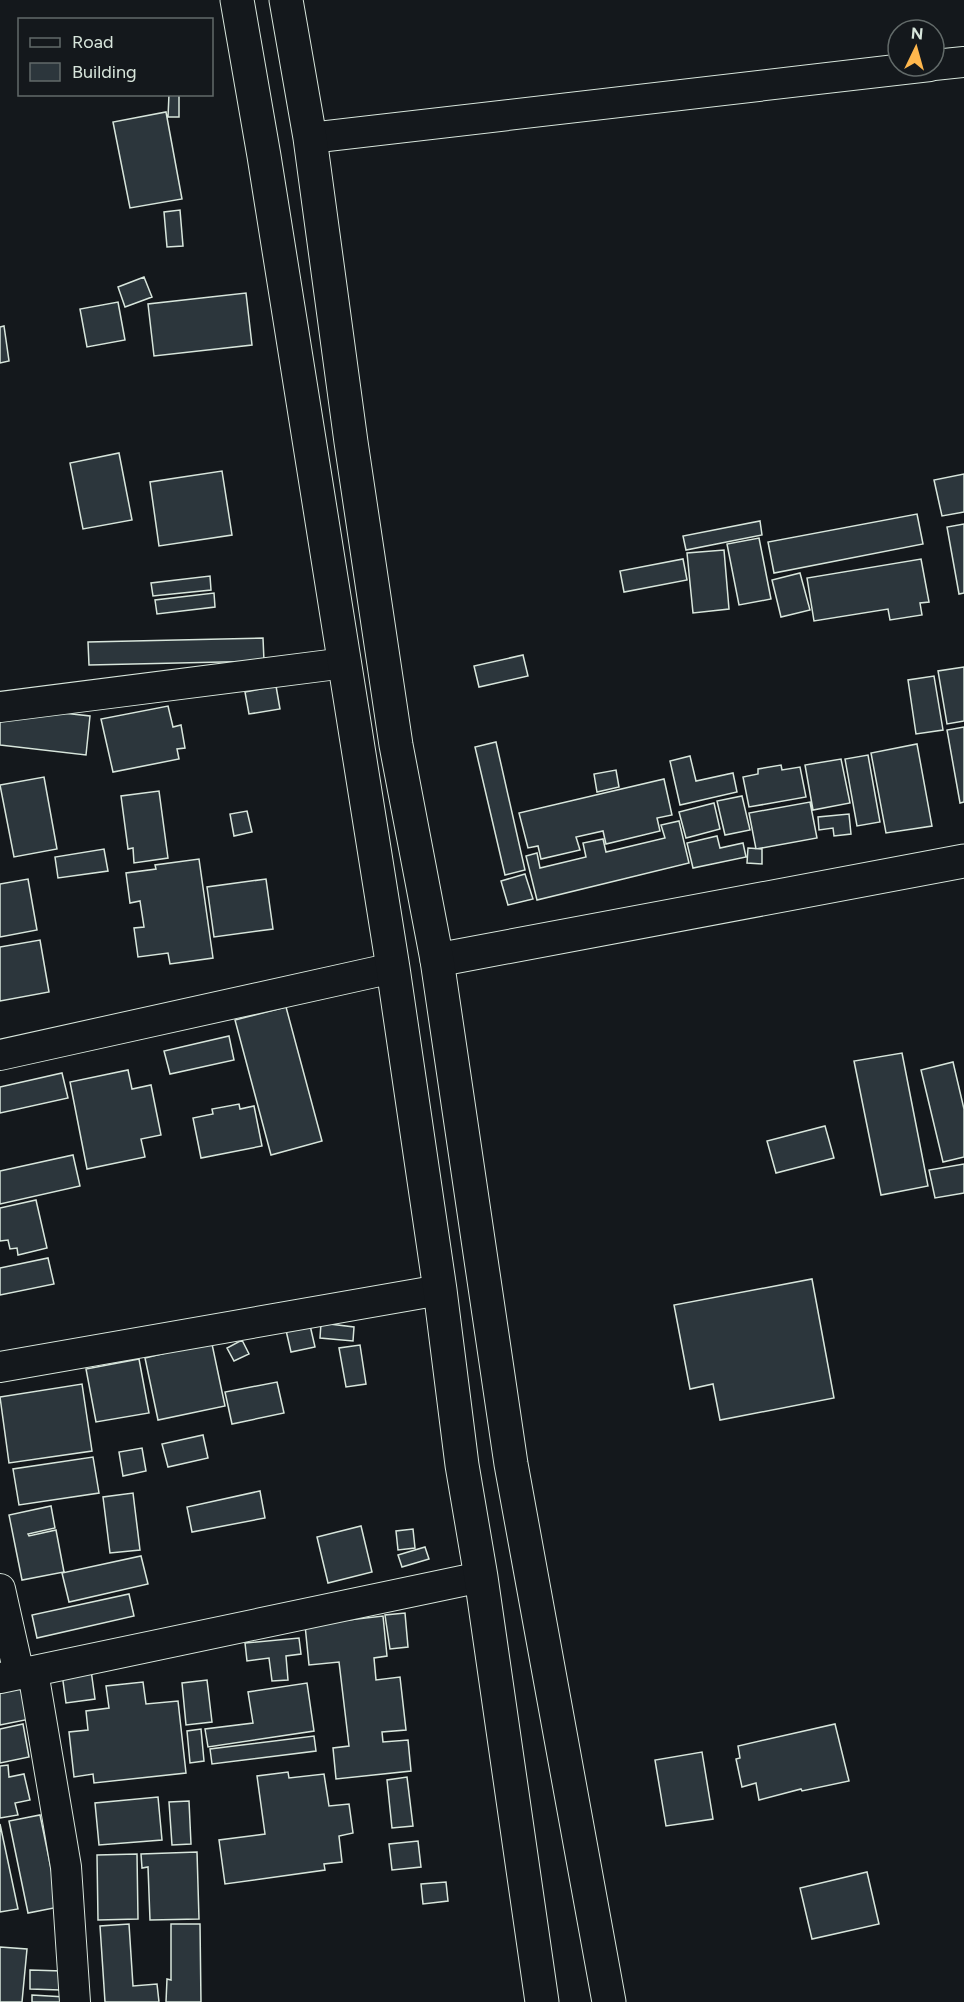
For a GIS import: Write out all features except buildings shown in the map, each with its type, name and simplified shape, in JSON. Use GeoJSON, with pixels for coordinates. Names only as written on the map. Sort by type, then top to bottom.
{"type":"FeatureCollection","features":[{"type":"Feature","properties":{"kind":"main road"},"geometry":{"type":"LineString","coordinates":[[237,0],[266,167],[393,969],[440,1290],[462,1464],[481,1577],[542,2002]]}},
{"type":"Feature","properties":{"kind":"main road"},"geometry":{"type":"LineString","coordinates":[[286,0],[310,138],[396,745],[437,960],[511,1464],[609,2002]]}},
{"type":"Feature","properties":{"kind":"main road"},"geometry":{"type":"LineString","coordinates":[[437,960],[964,861]]}},
{"type":"Feature","properties":{"kind":"street"},"geometry":{"type":"LineString","coordinates":[[946,64],[964,62]]}},
{"type":"Feature","properties":{"kind":"street"},"geometry":{"type":"LineString","coordinates":[[310,138],[886,71]]}},
{"type":"Feature","properties":{"kind":"street"},"geometry":{"type":"LineString","coordinates":[[0,706],[345,663]]}},
{"type":"Feature","properties":{"kind":"street"},"geometry":{"type":"LineString","coordinates":[[0,1055],[393,969]]}},
{"type":"Feature","properties":{"kind":"street"},"geometry":{"type":"LineString","coordinates":[[0,1367],[440,1290]]}},
{"type":"Feature","properties":{"kind":"street"},"geometry":{"type":"LineString","coordinates":[[17,1675],[481,1577]]}},
{"type":"Feature","properties":{"kind":"street"},"geometry":{"type":"LineString","coordinates":[[0,1589],[17,1675],[66,1867],[75,2002]]}}]}
